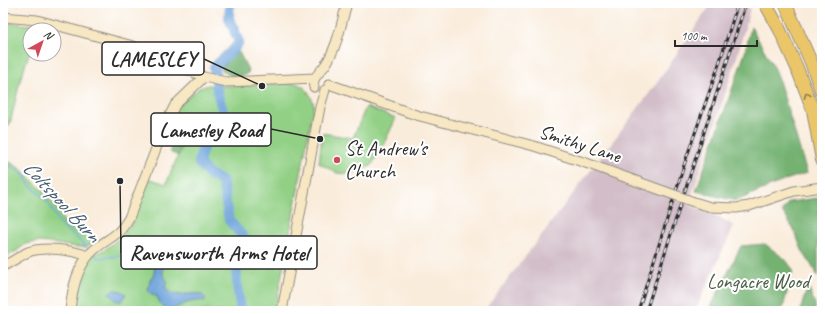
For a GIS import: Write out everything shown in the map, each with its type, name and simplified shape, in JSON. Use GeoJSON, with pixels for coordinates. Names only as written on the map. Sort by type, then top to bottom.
{"type":"FeatureCollection","features":[{"type":"Feature","properties":{"kind":"highway"},"geometry":{"type":"LineString","coordinates":[[765,3],[779,28],[797,68],[813,110],[822,160]]}},
{"type":"Feature","properties":{"kind":"highway"},"geometry":{"type":"LineString","coordinates":[[785,5],[811,62],[822,93]]}},
{"type":"Feature","properties":{"kind":"street"},"geometry":{"type":"LineString","coordinates":[[282,311],[320,107],[320,83],[337,40],[347,3]]}},
{"type":"Feature","properties":{"kind":"street"},"geometry":{"type":"LineString","coordinates":[[3,17],[37,20],[133,46],[206,78],[175,105],[166,122],[144,176],[129,218],[116,235],[88,256],[79,271],[74,285],[70,311]]}},
{"type":"Feature","properties":{"kind":"street","name":"Smithy Lane"},"geometry":{"type":"LineString","coordinates":[[206,78],[226,82],[298,80],[320,83],[416,115],[534,146],[694,202],[711,206],[736,208],[749,206],[783,194],[822,187]]}},
{"type":"Feature","properties":{"kind":"street"},"geometry":{"type":"LineString","coordinates":[[3,266],[29,252],[49,249],[80,253],[88,256]]}},
{"type":"Feature","properties":{"kind":"shaded area"},"geometry":{"type":"Polygon","coordinates":[[[712,3],[746,3],[750,9],[736,60],[688,204],[719,217],[734,226],[695,311],[484,311],[654,87],[712,3]]]}},
{"type":"Feature","properties":{"kind":"green space"},"geometry":{"type":"Polygon","coordinates":[[[3,22],[22,24],[22,62],[26,62],[20,81],[10,124],[3,132],[3,22]]]}},
{"type":"Feature","properties":{"kind":"green space"},"geometry":{"type":"Polygon","coordinates":[[[751,27],[776,71],[807,173],[785,180],[736,201],[696,191],[745,53],[751,27]]]}},
{"type":"Feature","properties":{"kind":"green space"},"geometry":{"type":"Polygon","coordinates":[[[239,52],[249,72],[240,78],[227,74],[221,69],[230,57],[239,52]]]}},
{"type":"Feature","properties":{"kind":"green space"},"geometry":{"type":"Polygon","coordinates":[[[295,83],[308,91],[314,105],[275,311],[70,311],[88,256],[107,248],[129,227],[148,178],[166,184],[187,134],[168,125],[177,106],[199,88],[208,85],[223,86],[295,83]]]}},
{"type":"Feature","properties":{"kind":"green space"},"geometry":{"type":"Polygon","coordinates":[[[366,107],[396,118],[382,148],[371,166],[348,174],[337,173],[319,163],[322,133],[353,138],[366,107]]]}},
{"type":"Feature","properties":{"kind":"green space"},"geometry":{"type":"Polygon","coordinates":[[[168,125],[187,133],[178,156],[170,152],[172,145],[160,145],[168,125]]]}},
{"type":"Feature","properties":{"kind":"green space"},"geometry":{"type":"Polygon","coordinates":[[[3,158],[21,169],[43,191],[55,206],[66,225],[95,242],[85,247],[38,242],[26,244],[3,260],[3,158]]]}},
{"type":"Feature","properties":{"kind":"green space"},"geometry":{"type":"Polygon","coordinates":[[[818,198],[818,276],[802,250],[794,230],[782,211],[789,202],[818,198]]]}},
{"type":"Feature","properties":{"kind":"green space","name":"Longacre Wood"},"geometry":{"type":"Polygon","coordinates":[[[765,244],[786,260],[793,270],[782,311],[709,311],[741,246],[765,244]]]}},
{"type":"Feature","properties":{"kind":"green space"},"geometry":{"type":"Polygon","coordinates":[[[808,287],[815,304],[815,311],[800,311],[808,287]]]}},
{"type":"Feature","properties":{"kind":"water"},"geometry":{"type":"Polygon","coordinates":[[[155,261],[159,261],[163,264],[163,274],[168,283],[165,287],[169,291],[177,295],[202,295],[206,299],[205,301],[191,302],[170,311],[163,307],[157,296],[148,291],[150,280],[154,274],[155,261]]]}},
{"type":"Feature","properties":{"kind":"water"},"geometry":{"type":"Polygon","coordinates":[[[112,290],[121,291],[126,294],[122,301],[117,301],[109,293],[112,290]]]}},
{"type":"Feature","properties":{"kind":"waterway"},"geometry":{"type":"LineString","coordinates":[[230,3],[229,18],[239,42],[234,49],[214,67],[218,95],[224,114],[206,142],[199,163],[209,174],[222,181],[229,220],[248,243],[250,248],[240,259],[236,274],[241,311]]}},
{"type":"Feature","properties":{"kind":"waterway","name":"Coltspool Burn"},"geometry":{"type":"LineString","coordinates":[[3,161],[25,176],[29,184],[47,201],[62,227],[76,237],[89,250]]}},
{"type":"Feature","properties":{"kind":"waterway","name":"Coltspool Burn"},"geometry":{"type":"LineString","coordinates":[[95,255],[98,258],[167,252],[229,244],[237,241],[243,236]]}},
{"type":"Feature","properties":{"kind":"railway"},"geometry":{"type":"LineString","coordinates":[[638,311],[686,159],[718,67],[738,3]]}},
{"type":"Feature","properties":{"kind":"railway"},"geometry":{"type":"LineString","coordinates":[[646,311],[746,3]]}},
{"type":"Feature","properties":{"kind":"place","name":"LAMESLEY"},"geometry":{"type":"Point","coordinates":[262,86]}},
{"type":"Feature","properties":{"kind":"place","name":"Lamesley Road"},"geometry":{"type":"Point","coordinates":[320,139]}},
{"type":"Feature","properties":{"kind":"place","name":"St Andrew's Church"},"geometry":{"type":"Point","coordinates":[337,160]}},
{"type":"Feature","properties":{"kind":"place","name":"Ravensworth Arms Hotel"},"geometry":{"type":"Point","coordinates":[120,181]}}]}
